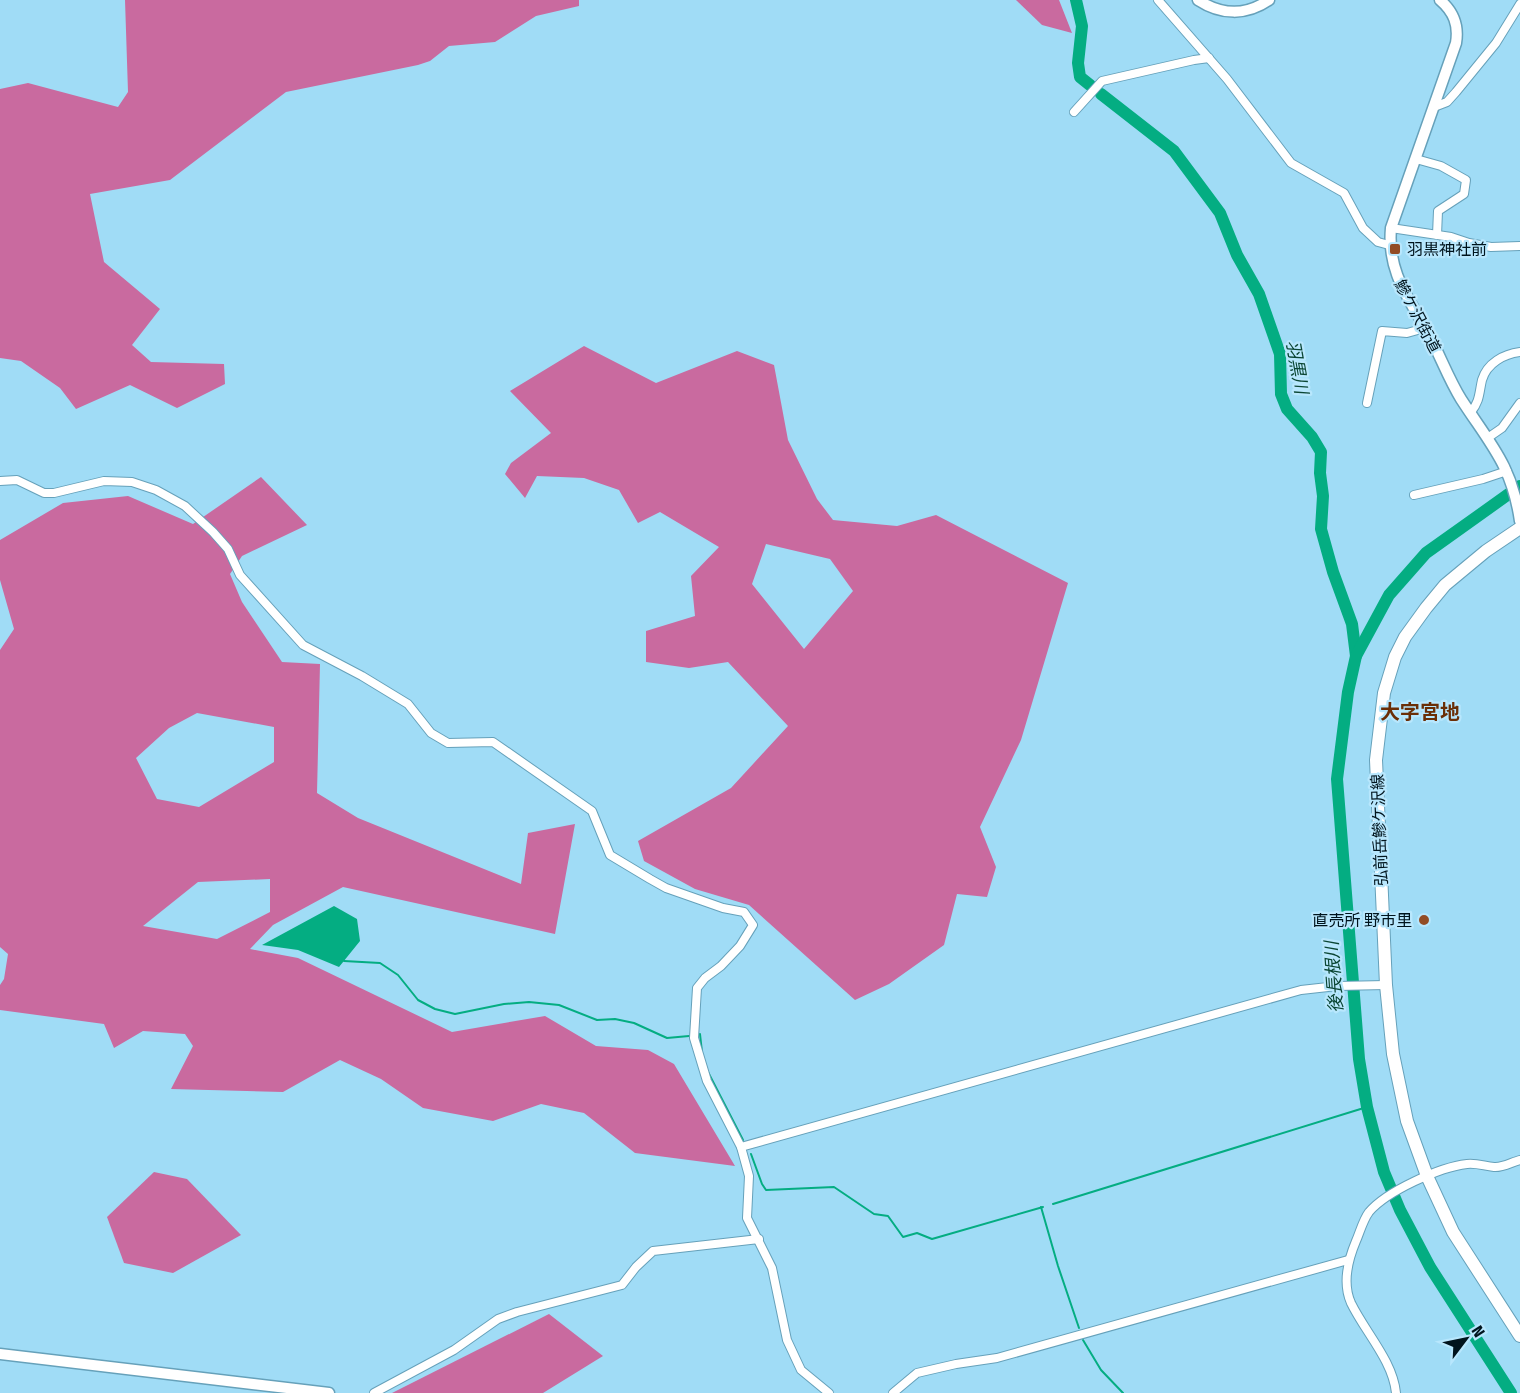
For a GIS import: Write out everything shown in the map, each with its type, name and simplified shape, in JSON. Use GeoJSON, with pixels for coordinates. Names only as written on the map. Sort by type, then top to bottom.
{"type":"FeatureCollection","features":[{"type":"Feature","properties":{"kind":"main road","name":"弘前岳鰺ケ沢線"},"geometry":{"type":"LineString","coordinates":[[1520,528],[1486,551],[1445,585],[1425,608],[1405,637],[1388,678],[1381,707],[1376,760],[1386,985],[1393,1054],[1407,1121],[1427,1176],[1454,1232],[1520,1336]]}},
{"type":"Feature","properties":{"kind":"street"},"geometry":{"type":"LineString","coordinates":[[1158,0],[1209,58],[1292,163],[1344,193],[1364,228],[1378,242],[1389,245]]}},
{"type":"Feature","properties":{"kind":"street"},"geometry":{"type":"LineString","coordinates":[[1198,0],[1212,8],[1232,12],[1253,10],[1269,0]]}},
{"type":"Feature","properties":{"kind":"street","name":"鰺ケ沢街道"},"geometry":{"type":"LineString","coordinates":[[1440,0],[1455,19],[1458,33],[1456,43],[1391,228],[1389,245],[1392,263],[1399,281],[1455,387],[1489,438],[1508,474],[1520,521]]}},
{"type":"Feature","properties":{"kind":"street"},"geometry":{"type":"LineString","coordinates":[[1434,107],[1447,102],[1456,92],[1493,47],[1520,4]]}},
{"type":"Feature","properties":{"kind":"street"},"geometry":{"type":"LineString","coordinates":[[1074,112],[1102,81],[1209,58]]}},
{"type":"Feature","properties":{"kind":"street"},"geometry":{"type":"LineString","coordinates":[[1416,159],[1441,166],[1466,180],[1464,194],[1438,211],[1437,235]]}},
{"type":"Feature","properties":{"kind":"street"},"geometry":{"type":"LineString","coordinates":[[1391,228],[1491,247],[1520,246]]}},
{"type":"Feature","properties":{"kind":"street"},"geometry":{"type":"LineString","coordinates":[[1367,403],[1382,331],[1407,333],[1425,328]]}},
{"type":"Feature","properties":{"kind":"street"},"geometry":{"type":"LineString","coordinates":[[1471,412],[1479,399],[1483,378],[1493,362],[1508,354],[1520,352]]}},
{"type":"Feature","properties":{"kind":"street"},"geometry":{"type":"LineString","coordinates":[[1489,438],[1502,428],[1520,403]]}},
{"type":"Feature","properties":{"kind":"street"},"geometry":{"type":"LineString","coordinates":[[1414,495],[1508,474]]}},
{"type":"Feature","properties":{"kind":"street"},"geometry":{"type":"LineString","coordinates":[[0,481],[17,480],[44,493],[54,493],[104,481],[132,482],[156,490],[185,506],[228,549],[240,575],[303,645],[362,676],[408,704],[431,733],[448,743],[493,742],[592,811],[610,855],[666,888],[714,905],[744,912],[753,925],[740,946],[697,988],[694,1038],[707,1081],[741,1147],[749,1176],[747,1218],[772,1268],[787,1340],[801,1370],[829,1393]]}},
{"type":"Feature","properties":{"kind":"street"},"geometry":{"type":"LineString","coordinates":[[741,1147],[1301,990],[1337,986],[1386,985]]}},
{"type":"Feature","properties":{"kind":"street"},"geometry":{"type":"LineString","coordinates":[[1396,1393],[1395,1384],[1371,1334],[1351,1302],[1347,1279],[1348,1260],[1368,1214],[1378,1203],[1444,1168],[1474,1163],[1497,1168],[1520,1160]]}},
{"type":"Feature","properties":{"kind":"street"},"geometry":{"type":"LineString","coordinates":[[374,1393],[454,1350],[498,1319],[622,1285],[653,1251],[759,1239]]}},
{"type":"Feature","properties":{"kind":"street"},"geometry":{"type":"LineString","coordinates":[[893,1393],[917,1373],[997,1358],[1348,1260]]}},
{"type":"Feature","properties":{"kind":"street"},"geometry":{"type":"LineString","coordinates":[[0,1354],[329,1393]]}},
{"type":"Feature","properties":{"kind":"shaded area"},"geometry":{"type":"Polygon","coordinates":[[[125,0],[579,0],[579,6],[536,16],[495,42],[449,46],[430,61],[418,65],[286,92],[170,180],[90,194],[104,262],[160,309],[132,345],[151,362],[224,364],[225,384],[177,408],[130,385],[76,409],[60,388],[21,361],[0,358],[0,89],[28,83],[118,107],[128,92],[125,0]]]}},
{"type":"Feature","properties":{"kind":"shaded area"},"geometry":{"type":"Polygon","coordinates":[[[1016,0],[1059,0],[1072,33],[1042,25],[1016,0]]]}},
{"type":"Feature","properties":{"kind":"shaded area"},"geometry":{"type":"Polygon","coordinates":[[[584,346],[656,383],[737,351],[774,365],[788,440],[817,499],[833,520],[897,526],[936,515],[1068,583],[1021,740],[980,827],[996,867],[987,897],[957,894],[944,945],[889,984],[855,1000],[749,905],[695,889],[644,861],[638,841],[731,788],[788,726],[728,662],[689,668],[646,662],[646,631],[695,616],[691,576],[719,547],[660,512],[638,523],[619,490],[584,478],[537,476],[525,498],[505,474],[511,463],[551,433],[510,391],[584,346]],[[766,544],[752,584],[804,649],[853,591],[830,559],[766,544]]]}},
{"type":"Feature","properties":{"kind":"shaded area"},"geometry":{"type":"Polygon","coordinates":[[[261,477],[307,525],[242,556],[230,574],[242,602],[282,662],[320,664],[317,793],[358,818],[521,884],[528,833],[575,824],[555,934],[343,887],[273,925],[250,949],[298,958],[452,1032],[545,1016],[596,1046],[648,1050],[674,1064],[735,1166],[635,1153],[584,1113],[541,1104],[493,1121],[423,1108],[381,1079],[340,1060],[283,1092],[171,1089],[193,1046],[185,1034],[143,1031],[114,1048],[104,1024],[0,1010],[0,985],[4,979],[8,954],[0,947],[0,650],[14,629],[0,580],[0,540],[63,503],[128,496],[193,524],[261,477]],[[197,713],[169,728],[136,758],[157,799],[199,807],[274,762],[274,727],[197,713]],[[270,879],[198,882],[143,926],[217,939],[270,912],[270,879]]]}},
{"type":"Feature","properties":{"kind":"shaded area"},"geometry":{"type":"Polygon","coordinates":[[[334,906],[357,919],[360,941],[339,967],[298,950],[262,945],[334,906]]]}},
{"type":"Feature","properties":{"kind":"shaded area"},"geometry":{"type":"Polygon","coordinates":[[[154,1172],[187,1179],[241,1235],[173,1273],[124,1263],[107,1217],[154,1172]]]}},
{"type":"Feature","properties":{"kind":"shaded area"},"geometry":{"type":"Polygon","coordinates":[[[549,1314],[603,1356],[543,1393],[392,1393],[549,1314]]]}},
{"type":"Feature","properties":{"kind":"waterway","name":"羽黒川"},"geometry":{"type":"LineString","coordinates":[[1076,0],[1082,26],[1078,63],[1080,77],[1090,85]]}},
{"type":"Feature","properties":{"kind":"waterway","name":"羽黒川"},"geometry":{"type":"LineString","coordinates":[[1101,94],[1174,151],[1220,213],[1237,255],[1259,294],[1280,354],[1281,394],[1287,409],[1312,437],[1321,452],[1320,473],[1323,496],[1321,529],[1333,572],[1352,624],[1356,656]]}},
{"type":"Feature","properties":{"kind":"waterway","name":"後長根川"},"geometry":{"type":"LineString","coordinates":[[1511,1393],[1430,1267],[1400,1210],[1384,1172],[1367,1107],[1359,1059],[1337,779],[1348,692],[1356,656],[1389,595],[1426,553],[1520,486]]}},
{"type":"Feature","properties":{"kind":"waterway"},"geometry":{"type":"LineString","coordinates":[[344,961],[380,963],[398,975],[418,1000],[435,1009],[455,1014],[504,1004],[529,1002],[559,1005],[597,1020],[615,1019],[634,1023],[667,1038],[689,1036]]}},
{"type":"Feature","properties":{"kind":"waterway"},"geometry":{"type":"LineString","coordinates":[[700,1034],[702,1052]]}},
{"type":"Feature","properties":{"kind":"waterway"},"geometry":{"type":"LineString","coordinates":[[708,1072],[743,1140]]}},
{"type":"Feature","properties":{"kind":"waterway"},"geometry":{"type":"LineString","coordinates":[[1053,1204],[1367,1107]]}},
{"type":"Feature","properties":{"kind":"waterway"},"geometry":{"type":"LineString","coordinates":[[751,1154],[766,1190],[834,1187],[874,1214],[888,1216],[903,1237],[917,1233],[932,1239],[1043,1207]]}},
{"type":"Feature","properties":{"kind":"waterway"},"geometry":{"type":"LineString","coordinates":[[1041,1207],[1079,1328]]}},
{"type":"Feature","properties":{"kind":"waterway"},"geometry":{"type":"LineString","coordinates":[[1083,1340],[1101,1370],[1123,1393]]}},
{"type":"Feature","properties":{"kind":"place","name":"羽黒神社前"},"geometry":{"type":"Point","coordinates":[1395,249]}},
{"type":"Feature","properties":{"kind":"place","name":"直売所 野市里"},"geometry":{"type":"Point","coordinates":[1424,920]}},
{"type":"Feature","properties":{"kind":"district","name":"大字宮地"},"geometry":{"type":"Point","coordinates":[1420,712]}}]}
